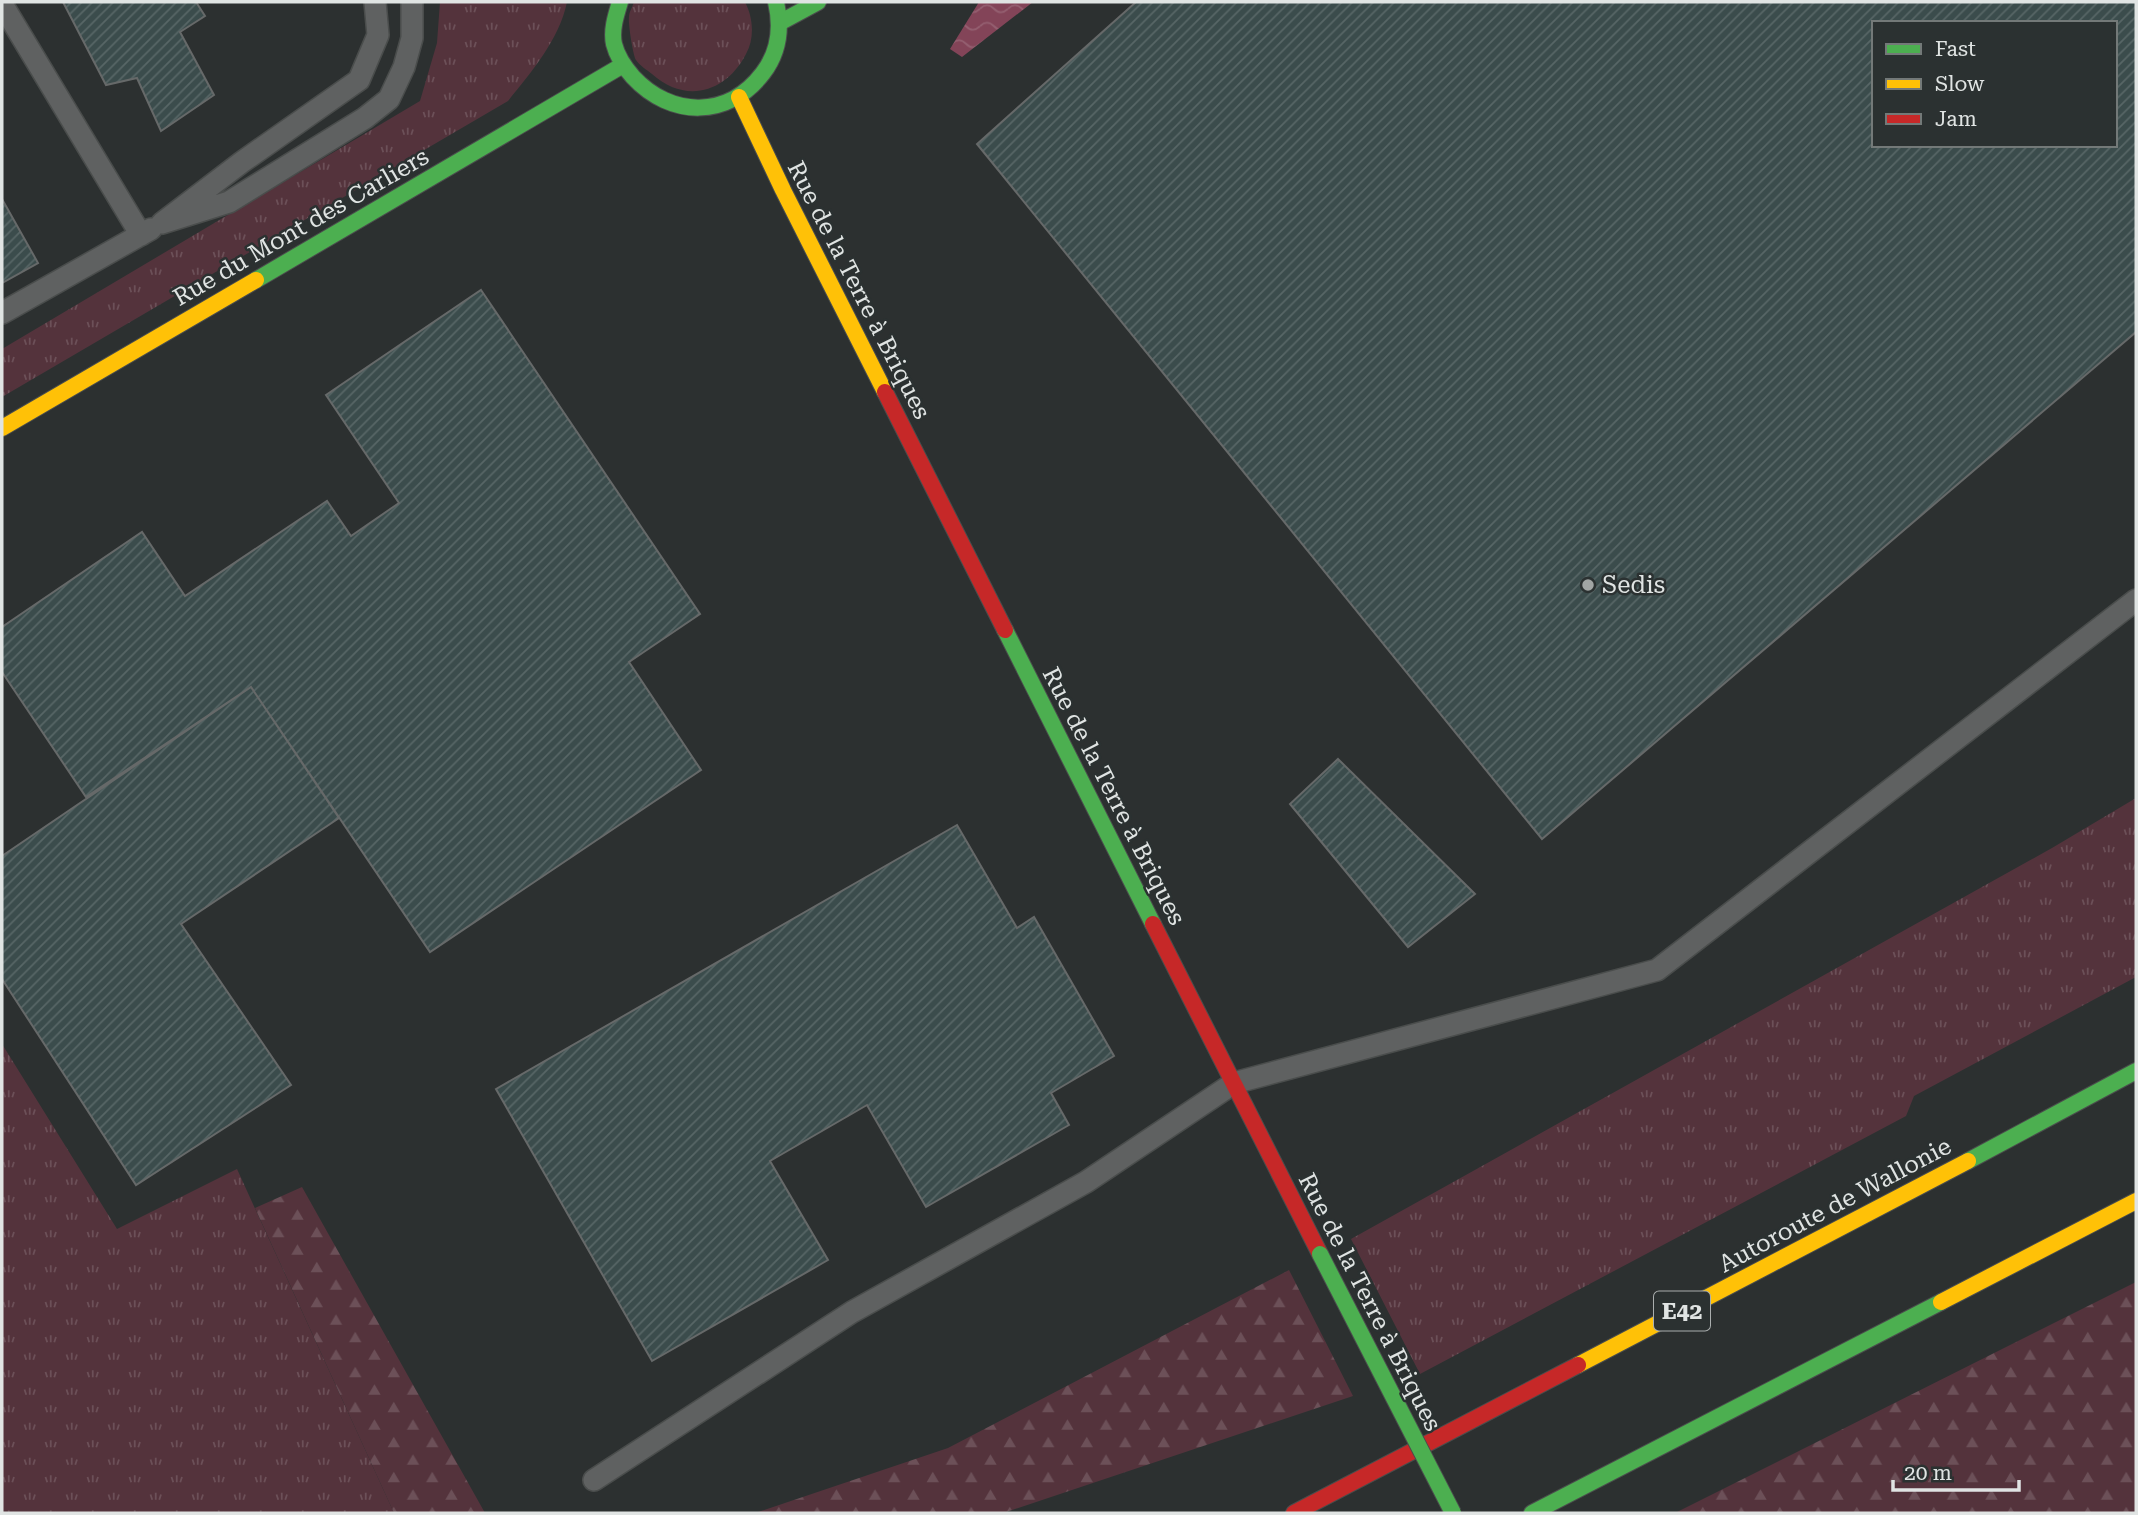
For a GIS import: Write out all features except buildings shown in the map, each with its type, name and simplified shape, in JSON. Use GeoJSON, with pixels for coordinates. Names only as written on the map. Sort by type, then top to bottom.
{"type":"FeatureCollection","features":[{"type":"Feature","properties":{"kind":"main road"},"geometry":{"type":"LineString","coordinates":[[620,2],[614,21],[614,46],[623,65],[637,84],[660,101],[690,109],[718,107],[758,84],[777,50],[781,22],[776,2]]}},
{"type":"Feature","properties":{"kind":"main road"},"geometry":{"type":"LineString","coordinates":[[781,22],[818,2]]}},
{"type":"Feature","properties":{"kind":"main road","name":"Rue du Mont des Carliers"},"geometry":{"type":"LineString","coordinates":[[2,428],[623,65]]}},
{"type":"Feature","properties":{"kind":"main road","name":"Rue de la Terre à Briques"},"geometry":{"type":"LineString","coordinates":[[739,97],[783,190],[1453,1513]]}},
{"type":"Feature","properties":{"kind":"main road","name":"Autoroute de Wallonie"},"geometry":{"type":"LineString","coordinates":[[1294,1513],[2136,1071]]}},
{"type":"Feature","properties":{"kind":"main road"},"geometry":{"type":"LineString","coordinates":[[1532,1513],[2136,1200]]}},
{"type":"Feature","properties":{"kind":"lane"},"geometry":{"type":"LineString","coordinates":[[2,313],[162,223],[242,162],[359,80],[378,35],[375,2]]}},
{"type":"Feature","properties":{"kind":"lane"},"geometry":{"type":"LineString","coordinates":[[162,223],[229,202],[365,118],[389,99],[404,67],[412,38],[412,2]]}},
{"type":"Feature","properties":{"kind":"lane"},"geometry":{"type":"LineString","coordinates":[[2,4],[141,235]]}},
{"type":"Feature","properties":{"kind":"lane"},"geometry":{"type":"LineString","coordinates":[[594,1480],[852,1312],[1086,1182],[1234,1083],[1657,971],[2136,600]]}},
{"type":"Feature","properties":{"kind":"green space"},"geometry":{"type":"Polygon","coordinates":[[[440,2],[567,2],[551,42],[508,101],[2,397],[2,349],[420,101],[437,43],[440,2]]]}},
{"type":"Feature","properties":{"kind":"green space"},"geometry":{"type":"Polygon","coordinates":[[[634,2],[745,2],[752,28],[749,48],[738,67],[728,78],[716,85],[704,90],[678,89],[665,83],[636,60],[629,20],[634,2]]]}},
{"type":"Feature","properties":{"kind":"green space"},"geometry":{"type":"Polygon","coordinates":[[[2136,798],[2136,977],[1914,1096],[1906,1116],[1420,1374],[1351,1239],[2052,848],[2136,798]]]}},
{"type":"Feature","properties":{"kind":"green space"},"geometry":{"type":"Polygon","coordinates":[[[2,1044],[117,1229],[237,1169],[394,1513],[2,1513],[2,1044]]]}},
{"type":"Feature","properties":{"kind":"green space"},"geometry":{"type":"Polygon","coordinates":[[[302,1187],[485,1513],[394,1513],[255,1208],[302,1187]]]}},
{"type":"Feature","properties":{"kind":"green space"},"geometry":{"type":"Polygon","coordinates":[[[1289,1270],[1353,1396],[1003,1513],[755,1513],[948,1448],[1289,1270]]]}},
{"type":"Feature","properties":{"kind":"green space"},"geometry":{"type":"Polygon","coordinates":[[[2136,1282],[2136,1513],[1675,1513],[2136,1282]]]}},
{"type":"Feature","properties":{"kind":"water"},"geometry":{"type":"Polygon","coordinates":[[[979,2],[1033,2],[962,57],[950,49],[979,2]]]}},
{"type":"Feature","properties":{"kind":"traffic: fast"},"geometry":{"type":"LineString","coordinates":[[620,2],[613,39],[617,53],[627,70],[648,90],[664,100],[699,108],[733,99],[749,88],[763,73],[773,57],[778,39],[776,2]]}},
{"type":"Feature","properties":{"kind":"traffic: fast"},"geometry":{"type":"LineString","coordinates":[[781,22],[818,2]]}},
{"type":"Feature","properties":{"kind":"traffic: fast"},"geometry":{"type":"LineString","coordinates":[[256,280],[623,65]]}},
{"type":"Feature","properties":{"kind":"traffic: fast"},"geometry":{"type":"LineString","coordinates":[[1005,630],[1153,924]]}},
{"type":"Feature","properties":{"kind":"traffic: fast"},"geometry":{"type":"LineString","coordinates":[[1968,1161],[2136,1071]]}},
{"type":"Feature","properties":{"kind":"traffic: fast"},"geometry":{"type":"LineString","coordinates":[[1320,1254],[1453,1513]]}},
{"type":"Feature","properties":{"kind":"traffic: fast"},"geometry":{"type":"LineString","coordinates":[[1532,1513],[1941,1302]]}},
{"type":"Feature","properties":{"kind":"traffic: slow"},"geometry":{"type":"LineString","coordinates":[[739,97],[885,392]]}},
{"type":"Feature","properties":{"kind":"traffic: slow"},"geometry":{"type":"LineString","coordinates":[[2,428],[256,280]]}},
{"type":"Feature","properties":{"kind":"traffic: slow"},"geometry":{"type":"LineString","coordinates":[[1578,1365],[1968,1161]]}},
{"type":"Feature","properties":{"kind":"traffic: slow"},"geometry":{"type":"LineString","coordinates":[[1941,1302],[2136,1201]]}},
{"type":"Feature","properties":{"kind":"traffic: jam"},"geometry":{"type":"LineString","coordinates":[[885,392],[1005,630]]}},
{"type":"Feature","properties":{"kind":"traffic: jam"},"geometry":{"type":"LineString","coordinates":[[1153,924],[1320,1254]]}},
{"type":"Feature","properties":{"kind":"traffic: jam"},"geometry":{"type":"LineString","coordinates":[[1294,1513],[1578,1365]]}},
{"type":"Feature","properties":{"kind":"place","name":"Sedis"},"geometry":{"type":"Point","coordinates":[1588,585]}}]}
